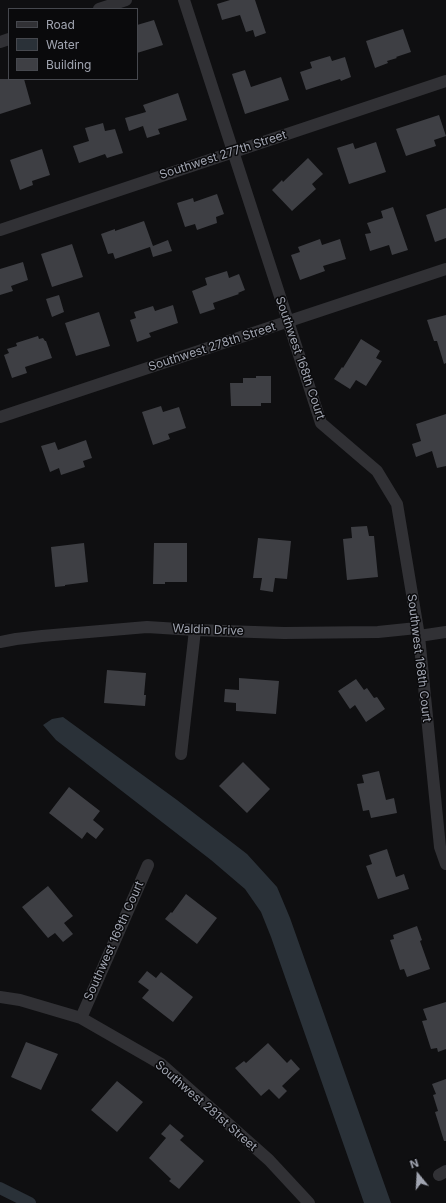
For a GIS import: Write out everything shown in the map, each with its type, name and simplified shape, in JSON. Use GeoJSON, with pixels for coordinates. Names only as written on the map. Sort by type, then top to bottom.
{"type":"FeatureCollection","features":[{"type":"Feature","properties":{"kind":"street"},"geometry":{"type":"LineString","coordinates":[[102,8],[126,0]]}},
{"type":"Feature","properties":{"kind":"street","name":"Southwest 168th Court"},"geometry":{"type":"LineString","coordinates":[[184,0],[322,423],[377,471],[397,504],[418,632],[440,847],[446,864]]}},
{"type":"Feature","properties":{"kind":"street","name":"Southwest 277th Street"},"geometry":{"type":"LineString","coordinates":[[0,230],[446,81]]}},
{"type":"Feature","properties":{"kind":"street","name":"Southwest 278th Street"},"geometry":{"type":"LineString","coordinates":[[0,417],[446,268]]}},
{"type":"Feature","properties":{"kind":"street","name":"Waldin Drive"},"geometry":{"type":"LineString","coordinates":[[0,642],[42,636],[147,627],[284,633],[446,632]]}},
{"type":"Feature","properties":{"kind":"street"},"geometry":{"type":"LineString","coordinates":[[181,754],[194,630]]}},
{"type":"Feature","properties":{"kind":"street","name":"Southwest 169th Court"},"geometry":{"type":"LineString","coordinates":[[81,1018],[148,865]]}},
{"type":"Feature","properties":{"kind":"street","name":"Southwest 281st Street"},"geometry":{"type":"LineString","coordinates":[[0,998],[20,1000],[81,1018],[161,1064],[268,1160],[309,1203]]}},
{"type":"Feature","properties":{"kind":"water"},"geometry":{"type":"Polygon","coordinates":[[[63,717],[177,800],[247,854],[277,887],[290,918],[391,1203],[364,1203],[261,912],[245,889],[211,860],[56,740],[43,725],[52,719],[63,717]]]}},
{"type":"Feature","properties":{"kind":"building"},"geometry":{"type":"Polygon","coordinates":[[[230,0],[255,0],[266,33],[255,37],[253,30],[246,32],[240,15],[222,20],[217,4],[230,0]]]}},
{"type":"Feature","properties":{"kind":"building"},"geometry":{"type":"Polygon","coordinates":[[[154,20],[163,45],[138,53],[138,25],[154,20]]]}},
{"type":"Feature","properties":{"kind":"building"},"geometry":{"type":"Polygon","coordinates":[[[403,29],[411,52],[387,61],[388,63],[375,68],[366,41],[403,29]]]}},
{"type":"Feature","properties":{"kind":"building"},"geometry":{"type":"Polygon","coordinates":[[[330,56],[332,61],[345,57],[351,77],[306,90],[300,72],[312,68],[310,62],[330,56]]]}},
{"type":"Feature","properties":{"kind":"building"},"geometry":{"type":"Polygon","coordinates":[[[245,70],[251,87],[281,77],[289,100],[245,114],[232,74],[245,70]]]}},
{"type":"Feature","properties":{"kind":"building"},"geometry":{"type":"Polygon","coordinates":[[[0,79],[24,80],[31,104],[0,114],[0,79]]]}},
{"type":"Feature","properties":{"kind":"building"},"geometry":{"type":"Polygon","coordinates":[[[178,93],[187,120],[158,129],[160,134],[147,138],[143,126],[129,131],[125,118],[146,112],[143,105],[178,93]]]}},
{"type":"Feature","properties":{"kind":"building"},"geometry":{"type":"Polygon","coordinates":[[[439,115],[446,136],[434,140],[436,146],[406,156],[396,129],[439,115]]]}},
{"type":"Feature","properties":{"kind":"building"},"geometry":{"type":"Polygon","coordinates":[[[103,123],[105,131],[115,129],[123,153],[107,158],[105,154],[79,163],[73,146],[89,141],[85,128],[103,123]]]}},
{"type":"Feature","properties":{"kind":"building"},"geometry":{"type":"Polygon","coordinates":[[[376,142],[386,172],[349,184],[337,148],[353,143],[355,149],[376,142]]]}},
{"type":"Feature","properties":{"kind":"building"},"geometry":{"type":"Polygon","coordinates":[[[42,149],[50,175],[32,181],[33,185],[20,190],[10,160],[42,149]]]}},
{"type":"Feature","properties":{"kind":"building"},"geometry":{"type":"Polygon","coordinates":[[[308,158],[323,174],[312,184],[316,189],[292,211],[272,190],[282,180],[283,182],[308,158]]]}},
{"type":"Feature","properties":{"kind":"building"},"geometry":{"type":"Polygon","coordinates":[[[217,194],[224,214],[216,217],[217,223],[197,230],[195,224],[185,227],[177,203],[193,198],[194,202],[217,194]]]}},
{"type":"Feature","properties":{"kind":"building"},"geometry":{"type":"Polygon","coordinates":[[[393,207],[408,250],[392,255],[389,245],[370,251],[365,234],[371,233],[367,223],[383,218],[381,211],[393,207]]]}},
{"type":"Feature","properties":{"kind":"building"},"geometry":{"type":"Polygon","coordinates":[[[446,208],[446,238],[435,242],[426,215],[446,208]]]}},
{"type":"Feature","properties":{"kind":"building"},"geometry":{"type":"Polygon","coordinates":[[[144,221],[153,246],[168,240],[172,251],[153,257],[150,247],[115,259],[113,253],[108,254],[101,234],[144,221]]]}},
{"type":"Feature","properties":{"kind":"building"},"geometry":{"type":"Polygon","coordinates":[[[320,239],[322,245],[340,239],[346,259],[323,266],[325,271],[300,280],[291,255],[300,252],[298,247],[320,239]]]}},
{"type":"Feature","properties":{"kind":"building"},"geometry":{"type":"Polygon","coordinates":[[[72,244],[83,277],[52,287],[41,254],[72,244]]]}},
{"type":"Feature","properties":{"kind":"building"},"geometry":{"type":"Polygon","coordinates":[[[23,262],[28,280],[11,286],[13,291],[0,295],[0,269],[23,262]]]}},
{"type":"Feature","properties":{"kind":"building"},"geometry":{"type":"Polygon","coordinates":[[[227,271],[229,278],[239,274],[245,290],[238,293],[239,294],[213,303],[215,309],[200,314],[192,291],[207,285],[205,278],[227,271]]]}},
{"type":"Feature","properties":{"kind":"building"},"geometry":{"type":"Polygon","coordinates":[[[59,295],[64,312],[52,317],[46,299],[59,295]]]}},
{"type":"Feature","properties":{"kind":"building"},"geometry":{"type":"Polygon","coordinates":[[[173,305],[178,323],[149,333],[151,337],[137,342],[130,320],[136,318],[134,312],[153,306],[155,311],[173,305]]]}},
{"type":"Feature","properties":{"kind":"building"},"geometry":{"type":"Polygon","coordinates":[[[99,312],[110,346],[76,356],[65,323],[99,312]]]}},
{"type":"Feature","properties":{"kind":"building"},"geometry":{"type":"Polygon","coordinates":[[[446,315],[446,363],[444,364],[437,341],[434,341],[427,320],[446,315]]]}},
{"type":"Feature","properties":{"kind":"building"},"geometry":{"type":"Polygon","coordinates":[[[38,336],[39,339],[43,338],[46,341],[52,358],[25,367],[27,373],[12,378],[4,355],[9,353],[7,349],[17,346],[16,343],[38,336]]]}},
{"type":"Feature","properties":{"kind":"building"},"geometry":{"type":"Polygon","coordinates":[[[361,339],[380,351],[376,358],[382,361],[366,386],[356,380],[350,389],[334,379],[342,367],[343,368],[361,339]]]}},
{"type":"Feature","properties":{"kind":"building"},"geometry":{"type":"Polygon","coordinates":[[[256,376],[271,376],[271,403],[261,403],[261,406],[231,406],[230,383],[243,383],[243,378],[256,378],[256,376]]]}},
{"type":"Feature","properties":{"kind":"building"},"geometry":{"type":"Polygon","coordinates":[[[161,406],[163,412],[179,407],[186,428],[168,434],[170,439],[153,445],[142,412],[161,406]]]}},
{"type":"Feature","properties":{"kind":"building"},"geometry":{"type":"Polygon","coordinates":[[[446,414],[446,466],[437,468],[432,451],[416,457],[412,444],[421,441],[416,424],[446,414]]]}},
{"type":"Feature","properties":{"kind":"building"},"geometry":{"type":"Polygon","coordinates":[[[86,440],[92,458],[83,461],[85,467],[61,475],[59,468],[50,472],[41,446],[55,442],[58,450],[86,440]]]}},
{"type":"Feature","properties":{"kind":"building"},"geometry":{"type":"Polygon","coordinates":[[[367,526],[369,536],[374,536],[378,577],[347,580],[343,539],[352,538],[351,527],[367,526]]]}},
{"type":"Feature","properties":{"kind":"building"},"geometry":{"type":"Polygon","coordinates":[[[258,538],[291,541],[287,579],[275,578],[273,592],[260,590],[262,578],[253,578],[258,538]]]}},
{"type":"Feature","properties":{"kind":"building"},"geometry":{"type":"Polygon","coordinates":[[[84,543],[88,582],[55,587],[51,547],[84,543]]]}},
{"type":"Feature","properties":{"kind":"building"},"geometry":{"type":"Polygon","coordinates":[[[154,543],[187,543],[187,582],[165,582],[165,584],[153,584],[154,543]]]}},
{"type":"Feature","properties":{"kind":"building"},"geometry":{"type":"Polygon","coordinates":[[[107,670],[146,673],[144,695],[146,695],[145,706],[104,703],[107,670]]]}},
{"type":"Feature","properties":{"kind":"building"},"geometry":{"type":"Polygon","coordinates":[[[239,678],[279,681],[276,714],[236,711],[236,703],[224,702],[225,689],[239,690],[239,678]]]}},
{"type":"Feature","properties":{"kind":"building"},"geometry":{"type":"Polygon","coordinates":[[[356,679],[364,690],[367,688],[374,698],[377,697],[385,709],[366,722],[355,705],[350,709],[338,691],[356,679]]]}},
{"type":"Feature","properties":{"kind":"building"},"geometry":{"type":"Polygon","coordinates":[[[243,762],[270,789],[247,813],[219,786],[243,762]]]}},
{"type":"Feature","properties":{"kind":"building"},"geometry":{"type":"Polygon","coordinates":[[[379,771],[386,800],[394,798],[397,813],[371,818],[369,810],[363,811],[357,784],[364,783],[362,775],[379,771]]]}},
{"type":"Feature","properties":{"kind":"building"},"geometry":{"type":"Polygon","coordinates":[[[69,787],[100,811],[93,820],[104,829],[96,839],[87,832],[82,839],[49,813],[69,787]]]}},
{"type":"Feature","properties":{"kind":"building"},"geometry":{"type":"Polygon","coordinates":[[[387,849],[396,877],[404,874],[409,889],[378,899],[366,866],[372,864],[369,855],[387,849]]]}},
{"type":"Feature","properties":{"kind":"building"},"geometry":{"type":"Polygon","coordinates":[[[48,886],[73,916],[64,923],[73,934],[63,942],[55,933],[48,938],[22,907],[48,886]]]}},
{"type":"Feature","properties":{"kind":"building"},"geometry":{"type":"Polygon","coordinates":[[[186,894],[217,918],[197,944],[165,919],[171,912],[172,913],[186,894]]]}},
{"type":"Feature","properties":{"kind":"building"},"geometry":{"type":"Polygon","coordinates":[[[417,926],[422,940],[420,941],[430,969],[407,977],[404,969],[400,970],[390,940],[394,939],[393,935],[417,926]]]}},
{"type":"Feature","properties":{"kind":"building"},"geometry":{"type":"Polygon","coordinates":[[[147,971],[156,978],[161,972],[193,997],[173,1022],[142,998],[149,990],[138,982],[147,971]]]}},
{"type":"Feature","properties":{"kind":"building"},"geometry":{"type":"Polygon","coordinates":[[[446,1002],[446,1049],[438,1052],[437,1048],[431,1049],[422,1021],[427,1020],[423,1009],[446,1002]]]}},
{"type":"Feature","properties":{"kind":"building"},"geometry":{"type":"Polygon","coordinates":[[[26,1042],[58,1054],[41,1090],[11,1077],[26,1042]]]}},
{"type":"Feature","properties":{"kind":"building"},"geometry":{"type":"Polygon","coordinates":[[[268,1043],[287,1063],[291,1059],[300,1069],[282,1086],[287,1091],[279,1099],[269,1089],[261,1096],[235,1068],[244,1061],[246,1063],[268,1043]]]}},
{"type":"Feature","properties":{"kind":"building"},"geometry":{"type":"Polygon","coordinates":[[[446,1079],[446,1141],[444,1141],[435,1112],[438,1111],[433,1095],[436,1094],[432,1084],[446,1079]]]}},
{"type":"Feature","properties":{"kind":"building"},"geometry":{"type":"Polygon","coordinates":[[[117,1081],[143,1102],[117,1132],[91,1110],[117,1081]]]}},
{"type":"Feature","properties":{"kind":"building"},"geometry":{"type":"Polygon","coordinates":[[[170,1124],[184,1136],[180,1140],[204,1161],[179,1189],[169,1181],[171,1179],[149,1158],[166,1138],[161,1134],[170,1124]]]}},
{"type":"Feature","properties":{"kind":"waterway"},"geometry":{"type":"LineString","coordinates":[[0,1188],[30,1203]]}}]}
